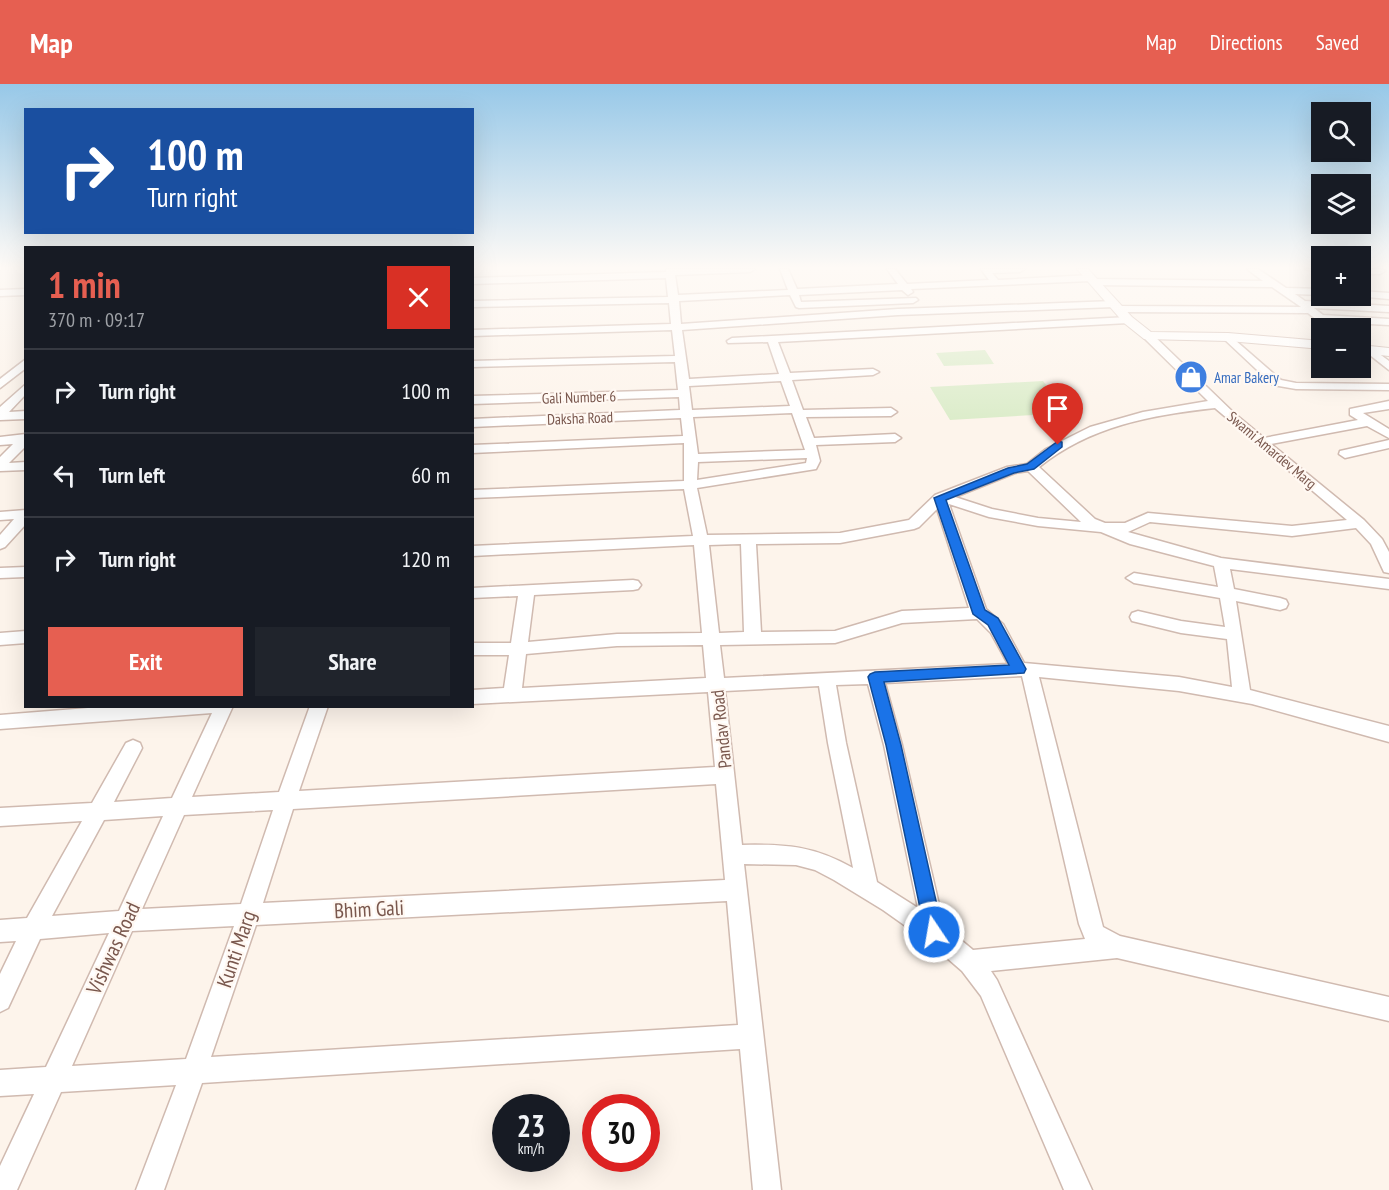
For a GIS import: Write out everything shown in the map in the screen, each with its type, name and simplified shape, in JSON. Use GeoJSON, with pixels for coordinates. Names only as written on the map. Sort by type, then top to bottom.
{"type":"FeatureCollection","features":[{"type":"Feature","properties":{"kind":"street","name":"Pandav Road"},"geometry":{"type":"LineString","coordinates":[[676,321],[692,459],[690,485],[701,540],[767,1190]]}},
{"type":"Feature","properties":{"kind":"street"},"geometry":{"type":"LineString","coordinates":[[474,333],[677,327],[768,321]]}},
{"type":"Feature","properties":{"kind":"street"},"geometry":{"type":"LineString","coordinates":[[806,321],[812,338]]}},
{"type":"Feature","properties":{"kind":"street"},"geometry":{"type":"LineString","coordinates":[[732,341],[1117,321]]}},
{"type":"Feature","properties":{"kind":"street","name":"Swami Amardev Marg"},"geometry":{"type":"LineString","coordinates":[[1129,321],[1149,337],[1217,404],[1383,543],[1389,568]]}},
{"type":"Feature","properties":{"kind":"street"},"geometry":{"type":"LineString","coordinates":[[1371,321],[1389,322]]}},
{"type":"Feature","properties":{"kind":"street"},"geometry":{"type":"LineString","coordinates":[[1149,337],[1228,337],[1311,344]]}},
{"type":"Feature","properties":{"kind":"street"},"geometry":{"type":"LineString","coordinates":[[1228,337],[1278,383],[1296,386],[1389,387]]}},
{"type":"Feature","properties":{"kind":"street"},"geometry":{"type":"LineString","coordinates":[[474,494],[690,485],[811,466],[814,461],[811,448],[796,412],[772,340]]}},
{"type":"Feature","properties":{"kind":"street"},"geometry":{"type":"LineString","coordinates":[[1371,350],[1389,352]]}},
{"type":"Feature","properties":{"kind":"street"},"geometry":{"type":"LineString","coordinates":[[1371,354],[1389,368]]}},
{"type":"Feature","properties":{"kind":"street"},"geometry":{"type":"LineString","coordinates":[[474,364],[681,359]]}},
{"type":"Feature","properties":{"kind":"street"},"geometry":{"type":"LineString","coordinates":[[0,385],[24,364]]}},
{"type":"Feature","properties":{"kind":"street","name":"Gali Number 6"},"geometry":{"type":"LineString","coordinates":[[474,400],[684,388],[786,377],[873,372]]}},
{"type":"Feature","properties":{"kind":"street"},"geometry":{"type":"LineString","coordinates":[[0,415],[24,389]]}},
{"type":"Feature","properties":{"kind":"street"},"geometry":{"type":"LineString","coordinates":[[474,550],[701,540],[840,538],[914,524],[940,498],[1012,470],[1031,467],[1058,445],[1101,428],[1169,410],[1217,404]]}},
{"type":"Feature","properties":{"kind":"street"},"geometry":{"type":"LineString","coordinates":[[1389,405],[1354,411],[1389,434]]}},
{"type":"Feature","properties":{"kind":"street","name":"Daksha Road"},"geometry":{"type":"LineString","coordinates":[[474,423],[687,414],[891,412]]}},
{"type":"Feature","properties":{"kind":"street"},"geometry":{"type":"LineString","coordinates":[[0,415],[24,415]]}},
{"type":"Feature","properties":{"kind":"street"},"geometry":{"type":"LineString","coordinates":[[1261,441],[1368,422]]}},
{"type":"Feature","properties":{"kind":"street"},"geometry":{"type":"LineString","coordinates":[[692,459],[895,438]]}},
{"type":"Feature","properties":{"kind":"street"},"geometry":{"type":"LineString","coordinates":[[0,441],[24,439]]}},
{"type":"Feature","properties":{"kind":"street"},"geometry":{"type":"LineString","coordinates":[[474,449],[690,439]]}},
{"type":"Feature","properties":{"kind":"street"},"geometry":{"type":"LineString","coordinates":[[0,466],[24,440]]}},
{"type":"Feature","properties":{"kind":"street"},"geometry":{"type":"LineString","coordinates":[[1345,454],[1383,445],[1389,454]]}},
{"type":"Feature","properties":{"kind":"street"},"geometry":{"type":"LineString","coordinates":[[0,466],[24,466]]}},
{"type":"Feature","properties":{"kind":"street"},"geometry":{"type":"LineString","coordinates":[[1031,467],[1039,472],[1080,515],[1101,527],[1135,541],[1221,563],[1389,584]]}},
{"type":"Feature","properties":{"kind":"street"},"geometry":{"type":"LineString","coordinates":[[940,498],[968,504],[989,513],[1038,522],[1101,527],[1127,528],[1148,517],[1293,531],[1359,523]]}},
{"type":"Feature","properties":{"kind":"street"},"geometry":{"type":"LineString","coordinates":[[940,498],[979,614]]}},
{"type":"Feature","properties":{"kind":"street"},"geometry":{"type":"LineString","coordinates":[[0,516],[24,515]]}},
{"type":"Feature","properties":{"kind":"street"},"geometry":{"type":"LineString","coordinates":[[0,544],[24,517]]}},
{"type":"Feature","properties":{"kind":"street"},"geometry":{"type":"LineString","coordinates":[[748,539],[753,639]]}},
{"type":"Feature","properties":{"kind":"street"},"geometry":{"type":"LineString","coordinates":[[1221,563],[1235,634],[1242,695]]}},
{"type":"Feature","properties":{"kind":"street"},"geometry":{"type":"LineString","coordinates":[[0,573],[24,572]]}},
{"type":"Feature","properties":{"kind":"street"},"geometry":{"type":"LineString","coordinates":[[1134,578],[1191,589],[1228,592],[1280,604]]}},
{"type":"Feature","properties":{"kind":"street"},"geometry":{"type":"LineString","coordinates":[[474,593],[633,585]]}},
{"type":"Feature","properties":{"kind":"street"},"geometry":{"type":"LineString","coordinates":[[512,696],[526,590]]}},
{"type":"Feature","properties":{"kind":"street"},"geometry":{"type":"LineString","coordinates":[[474,649],[518,649],[617,640],[835,637],[902,617],[985,615],[993,621],[1024,669],[1090,924],[1095,935],[1117,947],[1389,1009]]}},
{"type":"Feature","properties":{"kind":"street"},"geometry":{"type":"LineString","coordinates":[[1138,617],[1181,627],[1235,634]]}},
{"type":"Feature","properties":{"kind":"street"},"geometry":{"type":"LineString","coordinates":[[0,639],[24,638]]}},
{"type":"Feature","properties":{"kind":"street"},"geometry":{"type":"LineString","coordinates":[[474,697],[827,681],[1024,669],[1179,684],[1242,695],[1389,734]]}},
{"type":"Feature","properties":{"kind":"street"},"geometry":{"type":"LineString","coordinates":[[875,677],[893,745],[934,932]]}},
{"type":"Feature","properties":{"kind":"street"},"geometry":{"type":"LineString","coordinates":[[827,681],[837,742],[868,890]]}},
{"type":"Feature","properties":{"kind":"street"},"geometry":{"type":"LineString","coordinates":[[0,722],[176,708]]}},
{"type":"Feature","properties":{"kind":"street","name":"Vishwas Road"},"geometry":{"type":"LineString","coordinates":[[3,1190],[223,708]]}},
{"type":"Feature","properties":{"kind":"street","name":"Kunti Marg"},"geometry":{"type":"LineString","coordinates":[[150,1190],[194,1070],[318,708]]}},
{"type":"Feature","properties":{"kind":"street"},"geometry":{"type":"LineString","coordinates":[[0,1000],[33,929],[133,748]]}},
{"type":"Feature","properties":{"kind":"street"},"geometry":{"type":"LineString","coordinates":[[0,817],[726,775]]}},
{"type":"Feature","properties":{"kind":"street"},"geometry":{"type":"LineString","coordinates":[[732,855],[807,858],[827,866],[934,932],[969,962],[989,988],[1078,1190]]}},
{"type":"Feature","properties":{"kind":"street","name":"Bhim Gali"},"geometry":{"type":"LineString","coordinates":[[0,931],[126,921],[738,890]]}},
{"type":"Feature","properties":{"kind":"street"},"geometry":{"type":"LineString","coordinates":[[969,962],[1117,947]]}},
{"type":"Feature","properties":{"kind":"street"},"geometry":{"type":"LineString","coordinates":[[0,1083],[752,1035]]}},
{"type":"Feature","properties":{"kind":"green space"},"geometry":{"type":"Polygon","coordinates":[[[985,350],[994,364],[944,366],[936,353],[985,350]]]}},
{"type":"Feature","properties":{"kind":"green space"},"geometry":{"type":"Polygon","coordinates":[[[1043,381],[1068,413],[950,420],[930,387],[1043,381]]]}},
{"type":"Feature","properties":{"kind":"place","name":"Amar Bakery"},"geometry":{"type":"Point","coordinates":[1191,377]}},
{"type":"Feature","properties":{"kind":"route"},"geometry":{"type":"LineString","coordinates":[[934,932],[893,745],[875,677],[1019,669],[993,621],[979,614],[940,498],[1012,470],[1031,467],[1058,445]]}}]}
